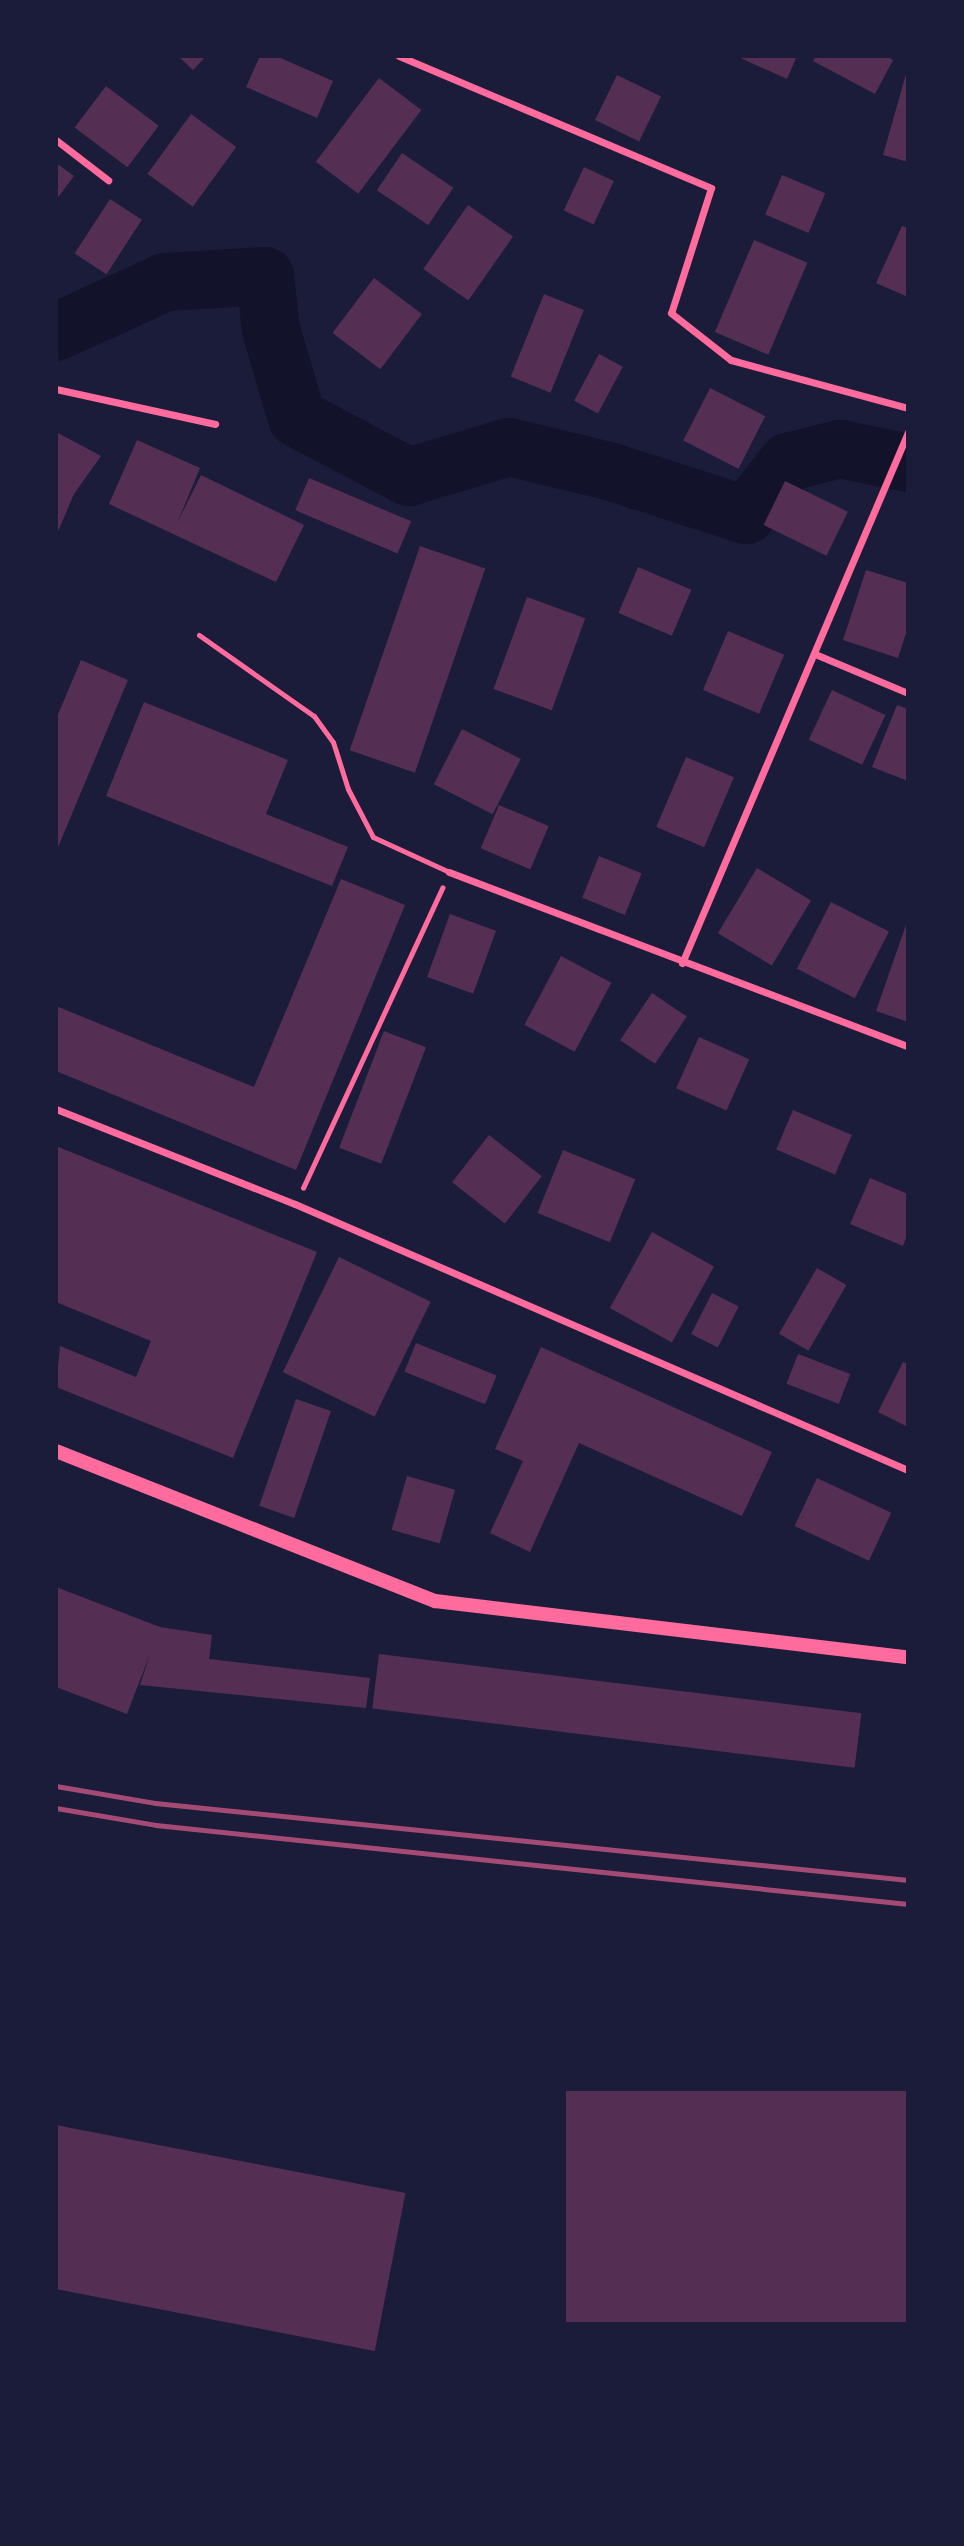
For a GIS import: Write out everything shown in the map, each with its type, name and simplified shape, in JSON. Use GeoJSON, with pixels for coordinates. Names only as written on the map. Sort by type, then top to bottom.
{"type":"FeatureCollection","features":[{"type":"Feature","properties":{"kind":"main road"},"geometry":{"type":"LineString","coordinates":[[56,1451],[435,1601],[908,1657]]}},
{"type":"Feature","properties":{"kind":"street"},"geometry":{"type":"LineString","coordinates":[[398,56],[711,188],[671,313],[731,360],[908,408]]}},
{"type":"Feature","properties":{"kind":"street"},"geometry":{"type":"LineString","coordinates":[[56,141],[108,180]]}},
{"type":"Feature","properties":{"kind":"street"},"geometry":{"type":"LineString","coordinates":[[56,389],[215,424]]}},
{"type":"Feature","properties":{"kind":"street"},"geometry":{"type":"LineString","coordinates":[[682,962],[908,432]]}},
{"type":"Feature","properties":{"kind":"street"},"geometry":{"type":"LineString","coordinates":[[815,654],[908,693]]}},
{"type":"Feature","properties":{"kind":"street"},"geometry":{"type":"LineString","coordinates":[[449,872],[908,1046]]}},
{"type":"Feature","properties":{"kind":"street"},"geometry":{"type":"LineString","coordinates":[[56,1109],[295,1204],[908,1469]]}},
{"type":"Feature","properties":{"kind":"lane"},"geometry":{"type":"LineString","coordinates":[[199,635],[313,716],[333,742],[348,789],[373,837],[449,872]]}},
{"type":"Feature","properties":{"kind":"path"},"geometry":{"type":"LineString","coordinates":[[295,1204],[449,872]]}},
{"type":"Feature","properties":{"kind":"building"},"geometry":{"type":"Polygon","coordinates":[[[178,56],[206,56],[193,70],[178,56]]]}},
{"type":"Feature","properties":{"kind":"building"},"geometry":{"type":"Polygon","coordinates":[[[260,56],[276,56],[333,81],[317,118],[246,87],[260,56]]]}},
{"type":"Feature","properties":{"kind":"building"},"geometry":{"type":"Polygon","coordinates":[[[736,56],[797,56],[787,79],[736,56]]]}},
{"type":"Feature","properties":{"kind":"building"},"geometry":{"type":"Polygon","coordinates":[[[816,56],[886,56],[893,60],[875,94],[813,61],[816,56]]]}},
{"type":"Feature","properties":{"kind":"building"},"geometry":{"type":"Polygon","coordinates":[[[908,67],[908,162],[883,155],[908,67]]]}},
{"type":"Feature","properties":{"kind":"building"},"geometry":{"type":"Polygon","coordinates":[[[617,75],[661,96],[639,141],[595,120],[617,75]]]}},
{"type":"Feature","properties":{"kind":"building"},"geometry":{"type":"Polygon","coordinates":[[[379,78],[421,110],[358,194],[316,162],[379,78]]]}},
{"type":"Feature","properties":{"kind":"building"},"geometry":{"type":"Polygon","coordinates":[[[106,86],[159,126],[127,167],[75,128],[106,86]]]}},
{"type":"Feature","properties":{"kind":"building"},"geometry":{"type":"Polygon","coordinates":[[[191,114],[236,147],[193,207],[148,174],[191,114]]]}},
{"type":"Feature","properties":{"kind":"building"},"geometry":{"type":"Polygon","coordinates":[[[402,153],[453,188],[428,225],[377,190],[402,153]]]}},
{"type":"Feature","properties":{"kind":"building"},"geometry":{"type":"Polygon","coordinates":[[[56,163],[74,176],[56,200],[56,163]]]}},
{"type":"Feature","properties":{"kind":"building"},"geometry":{"type":"Polygon","coordinates":[[[584,167],[614,181],[594,224],[564,211],[584,167]]]}},
{"type":"Feature","properties":{"kind":"building"},"geometry":{"type":"Polygon","coordinates":[[[782,175],[825,193],[808,233],[765,215],[782,175]]]}},
{"type":"Feature","properties":{"kind":"building"},"geometry":{"type":"Polygon","coordinates":[[[110,199],[142,220],[106,274],[75,254],[110,199]]]}},
{"type":"Feature","properties":{"kind":"building"},"geometry":{"type":"Polygon","coordinates":[[[468,205],[513,237],[468,300],[423,269],[468,205]]]}},
{"type":"Feature","properties":{"kind":"building"},"geometry":{"type":"Polygon","coordinates":[[[902,226],[908,228],[908,297],[876,283],[902,226]]]}},
{"type":"Feature","properties":{"kind":"building"},"geometry":{"type":"Polygon","coordinates":[[[754,240],[807,263],[768,355],[715,332],[754,240]]]}},
{"type":"Feature","properties":{"kind":"building"},"geometry":{"type":"Polygon","coordinates":[[[374,278],[422,314],[380,369],[332,333],[374,278]]]}},
{"type":"Feature","properties":{"kind":"building"},"geometry":{"type":"Polygon","coordinates":[[[544,294],[584,310],[551,393],[511,377],[544,294]]]}},
{"type":"Feature","properties":{"kind":"building"},"geometry":{"type":"Polygon","coordinates":[[[599,354],[623,367],[598,413],[574,401],[599,354]]]}},
{"type":"Feature","properties":{"kind":"building"},"geometry":{"type":"Polygon","coordinates":[[[710,388],[765,416],[738,469],[683,441],[710,388]]]}},
{"type":"Feature","properties":{"kind":"building"},"geometry":{"type":"Polygon","coordinates":[[[56,432],[101,456],[74,494],[56,536],[56,432]]]}},
{"type":"Feature","properties":{"kind":"building"},"geometry":{"type":"Polygon","coordinates":[[[137,440],[200,468],[178,521],[201,475],[304,525],[276,582],[109,504],[137,440]]]}},
{"type":"Feature","properties":{"kind":"building"},"geometry":{"type":"Polygon","coordinates":[[[309,478],[411,521],[398,554],[295,510],[309,478]]]}},
{"type":"Feature","properties":{"kind":"building"},"geometry":{"type":"Polygon","coordinates":[[[785,481],[848,512],[826,556],[764,525],[785,481]]]}},
{"type":"Feature","properties":{"kind":"building"},"geometry":{"type":"Polygon","coordinates":[[[420,546],[485,568],[415,773],[350,750],[420,546]]]}},
{"type":"Feature","properties":{"kind":"building"},"geometry":{"type":"Polygon","coordinates":[[[638,567],[691,590],[672,636],[618,613],[638,567]]]}},
{"type":"Feature","properties":{"kind":"building"},"geometry":{"type":"Polygon","coordinates":[[[866,570],[908,583],[908,627],[898,658],[843,640],[866,570]]]}},
{"type":"Feature","properties":{"kind":"building"},"geometry":{"type":"Polygon","coordinates":[[[527,597],[585,618],[552,710],[493,689],[527,597]]]}},
{"type":"Feature","properties":{"kind":"building"},"geometry":{"type":"Polygon","coordinates":[[[728,631],[784,655],[759,714],[703,690],[728,631]]]}},
{"type":"Feature","properties":{"kind":"building"},"geometry":{"type":"Polygon","coordinates":[[[81,660],[128,680],[56,852],[56,719],[81,660]]]}},
{"type":"Feature","properties":{"kind":"building"},"geometry":{"type":"Polygon","coordinates":[[[832,690],[885,715],[862,765],[809,740],[832,690]]]}},
{"type":"Feature","properties":{"kind":"building"},"geometry":{"type":"Polygon","coordinates":[[[144,702],[288,760],[266,814],[348,847],[332,886],[106,796],[144,702]]]}},
{"type":"Feature","properties":{"kind":"building"},"geometry":{"type":"Polygon","coordinates":[[[897,705],[908,709],[908,781],[872,767],[897,705]]]}},
{"type":"Feature","properties":{"kind":"building"},"geometry":{"type":"Polygon","coordinates":[[[462,729],[521,759],[493,814],[434,784],[462,729]]]}},
{"type":"Feature","properties":{"kind":"building"},"geometry":{"type":"Polygon","coordinates":[[[686,757],[734,777],[704,847],[656,827],[686,757]]]}},
{"type":"Feature","properties":{"kind":"building"},"geometry":{"type":"Polygon","coordinates":[[[499,805],[549,826],[530,869],[481,848],[499,805]]]}},
{"type":"Feature","properties":{"kind":"building"},"geometry":{"type":"Polygon","coordinates":[[[599,856],[642,873],[625,915],[582,898],[599,856]]]}},
{"type":"Feature","properties":{"kind":"building"},"geometry":{"type":"Polygon","coordinates":[[[757,868],[811,900],[772,966],[718,933],[757,868]]]}},
{"type":"Feature","properties":{"kind":"building"},"geometry":{"type":"Polygon","coordinates":[[[341,879],[405,905],[296,1170],[56,1071],[56,1006],[254,1087],[341,879]]]}},
{"type":"Feature","properties":{"kind":"building"},"geometry":{"type":"Polygon","coordinates":[[[831,902],[889,932],[855,998],[797,969],[831,902]]]}},
{"type":"Feature","properties":{"kind":"building"},"geometry":{"type":"Polygon","coordinates":[[[450,914],[496,931],[473,994],[427,977],[450,914]]]}},
{"type":"Feature","properties":{"kind":"building"},"geometry":{"type":"Polygon","coordinates":[[[908,919],[908,1022],[876,1011],[908,919]]]}},
{"type":"Feature","properties":{"kind":"building"},"geometry":{"type":"Polygon","coordinates":[[[561,956],[611,983],[575,1052],[524,1025],[561,956]]]}},
{"type":"Feature","properties":{"kind":"building"},"geometry":{"type":"Polygon","coordinates":[[[652,993],[687,1016],[655,1064],[620,1040],[652,993]]]}},
{"type":"Feature","properties":{"kind":"building"},"geometry":{"type":"Polygon","coordinates":[[[384,1031],[426,1047],[381,1164],[339,1148],[384,1031]]]}},
{"type":"Feature","properties":{"kind":"building"},"geometry":{"type":"Polygon","coordinates":[[[699,1037],[749,1059],[726,1111],[676,1088],[699,1037]]]}},
{"type":"Feature","properties":{"kind":"building"},"geometry":{"type":"Polygon","coordinates":[[[793,1110],[852,1135],[835,1175],[776,1150],[793,1110]]]}},
{"type":"Feature","properties":{"kind":"building"},"geometry":{"type":"Polygon","coordinates":[[[489,1135],[542,1176],[505,1224],[452,1182],[489,1135]]]}},
{"type":"Feature","properties":{"kind":"building"},"geometry":{"type":"Polygon","coordinates":[[[56,1146],[317,1252],[233,1458],[56,1387],[60,1346],[136,1377],[151,1341],[56,1302],[56,1146]]]}},
{"type":"Feature","properties":{"kind":"building"},"geometry":{"type":"Polygon","coordinates":[[[563,1150],[635,1179],[610,1242],[538,1213],[563,1150]]]}},
{"type":"Feature","properties":{"kind":"building"},"geometry":{"type":"Polygon","coordinates":[[[870,1178],[908,1194],[908,1233],[903,1246],[850,1224],[870,1178]]]}},
{"type":"Feature","properties":{"kind":"building"},"geometry":{"type":"Polygon","coordinates":[[[652,1232],[714,1266],[672,1343],[610,1308],[652,1232]]]}},
{"type":"Feature","properties":{"kind":"building"},"geometry":{"type":"Polygon","coordinates":[[[339,1257],[431,1302],[375,1417],[283,1372],[339,1257]]]}},
{"type":"Feature","properties":{"kind":"building"},"geometry":{"type":"Polygon","coordinates":[[[817,1268],[846,1285],[808,1351],[779,1334],[817,1268]]]}},
{"type":"Feature","properties":{"kind":"building"},"geometry":{"type":"Polygon","coordinates":[[[712,1293],[739,1307],[718,1348],[691,1334],[712,1293]]]}},
{"type":"Feature","properties":{"kind":"building"},"geometry":{"type":"Polygon","coordinates":[[[416,1343],[497,1376],[485,1404],[404,1372],[416,1343]]]}},
{"type":"Feature","properties":{"kind":"building"},"geometry":{"type":"Polygon","coordinates":[[[541,1347],[772,1452],[742,1516],[579,1443],[530,1552],[490,1533],[523,1461],[495,1449],[541,1347]]]}},
{"type":"Feature","properties":{"kind":"building"},"geometry":{"type":"Polygon","coordinates":[[[798,1354],[850,1374],[839,1404],[787,1384],[798,1354]]]}},
{"type":"Feature","properties":{"kind":"building"},"geometry":{"type":"Polygon","coordinates":[[[903,1362],[908,1364],[908,1427],[878,1412],[903,1362]]]}},
{"type":"Feature","properties":{"kind":"building"},"geometry":{"type":"Polygon","coordinates":[[[296,1399],[331,1411],[294,1518],[259,1506],[296,1399]]]}},
{"type":"Feature","properties":{"kind":"building"},"geometry":{"type":"Polygon","coordinates":[[[407,1476],[455,1490],[440,1544],[392,1530],[407,1476]]]}},
{"type":"Feature","properties":{"kind":"building"},"geometry":{"type":"Polygon","coordinates":[[[817,1478],[891,1513],[869,1561],[795,1526],[817,1478]]]}},
{"type":"Feature","properties":{"kind":"building"},"geometry":{"type":"Polygon","coordinates":[[[56,1587],[160,1627],[212,1635],[209,1659],[370,1678],[366,1708],[140,1685],[150,1654],[127,1714],[56,1687],[56,1587]]]}},
{"type":"Feature","properties":{"kind":"building"},"geometry":{"type":"Polygon","coordinates":[[[379,1654],[861,1713],[855,1768],[372,1709],[379,1654]]]}},
{"type":"Feature","properties":{"kind":"building"},"geometry":{"type":"Polygon","coordinates":[[[566,2091],[908,2091],[908,2322],[566,2322],[566,2091]]]}},
{"type":"Feature","properties":{"kind":"building"},"geometry":{"type":"Polygon","coordinates":[[[56,2125],[405,2193],[375,2351],[56,2289],[56,2125]]]}},
{"type":"Feature","properties":{"kind":"waterway"},"geometry":{"type":"LineString","coordinates":[[56,332],[165,282],[265,276],[271,330],[297,418],[409,477],[509,447],[612,472],[746,515],[788,462],[840,449],[908,463]]}},
{"type":"Feature","properties":{"kind":"railway"},"geometry":{"type":"LineString","coordinates":[[56,1786],[155,1803],[908,1880]]}},
{"type":"Feature","properties":{"kind":"railway"},"geometry":{"type":"LineString","coordinates":[[56,1808],[156,1825],[908,1904]]}}]}
